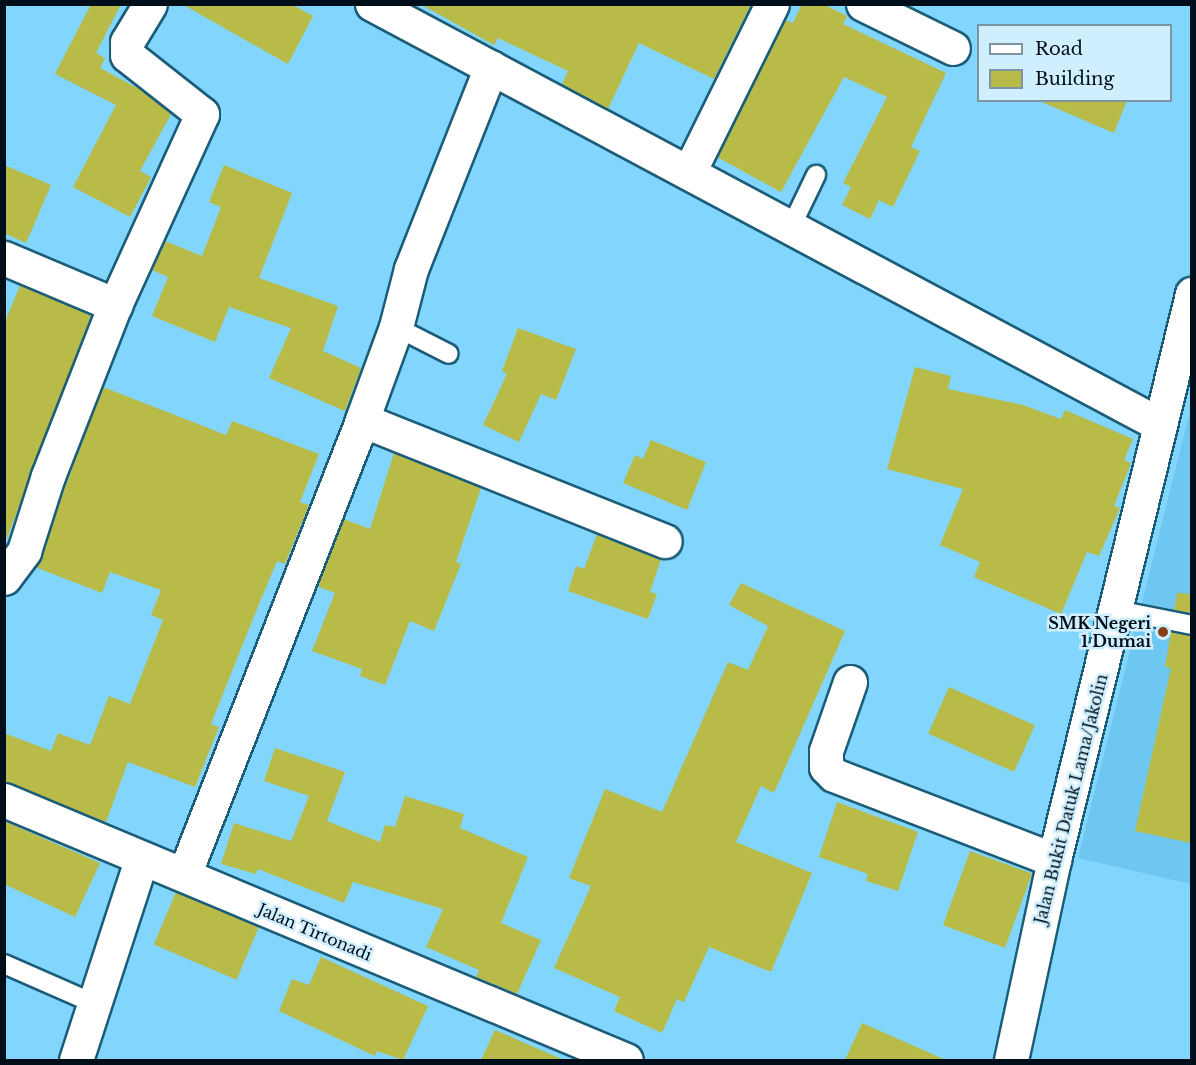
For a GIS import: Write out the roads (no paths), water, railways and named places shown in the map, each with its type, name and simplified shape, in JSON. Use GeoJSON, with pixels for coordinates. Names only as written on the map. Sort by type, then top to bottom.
{"type":"FeatureCollection","features":[{"type":"Feature","properties":{"kind":"street"},"geometry":{"type":"LineString","coordinates":[[4,578],[24,551],[48,476],[115,305],[202,114],[127,55],[127,42],[150,4]]}},
{"type":"Feature","properties":{"kind":"street"},"geometry":{"type":"LineString","coordinates":[[372,4],[1159,424]]}},
{"type":"Feature","properties":{"kind":"street"},"geometry":{"type":"LineString","coordinates":[[689,172],[772,4]]}},
{"type":"Feature","properties":{"kind":"street"},"geometry":{"type":"LineString","coordinates":[[863,4],[953,48]]}},
{"type":"Feature","properties":{"kind":"street"},"geometry":{"type":"LineString","coordinates":[[184,875],[362,420],[396,327],[411,269],[491,67]]}},
{"type":"Feature","properties":{"kind":"street"},"geometry":{"type":"LineString","coordinates":[[4,258],[115,305]]}},
{"type":"Feature","properties":{"kind":"street","name":"Jalan Bukit Datuk Lama/Jakolin"},"geometry":{"type":"LineString","coordinates":[[1011,1060],[1054,860],[1117,610],[1191,294]]}},
{"type":"Feature","properties":{"kind":"street"},"geometry":{"type":"LineString","coordinates":[[362,420],[665,541]]}},
{"type":"Feature","properties":{"kind":"street"},"geometry":{"type":"LineString","coordinates":[[850,682],[826,751],[826,766],[834,775],[1054,860]]}},
{"type":"Feature","properties":{"kind":"street","name":"Jalan Tirtonadi"},"geometry":{"type":"LineString","coordinates":[[4,800],[141,860],[184,875],[626,1060]]}},
{"type":"Feature","properties":{"kind":"street"},"geometry":{"type":"LineString","coordinates":[[76,1060],[141,860]]}},
{"type":"Feature","properties":{"kind":"lane"},"geometry":{"type":"LineString","coordinates":[[791,227],[816,175]]}},
{"type":"Feature","properties":{"kind":"lane"},"geometry":{"type":"LineString","coordinates":[[396,327],[449,354]]}},
{"type":"Feature","properties":{"kind":"lane"},"geometry":{"type":"LineString","coordinates":[[1117,610],[1191,625]]}},
{"type":"Feature","properties":{"kind":"lane"},"geometry":{"type":"LineString","coordinates":[[4,964],[94,1004]]}},
{"type":"Feature","properties":{"kind":"place","name":"SMK Negeri 1 Dumai"},"geometry":{"type":"Point","coordinates":[1163,632]}}]}
